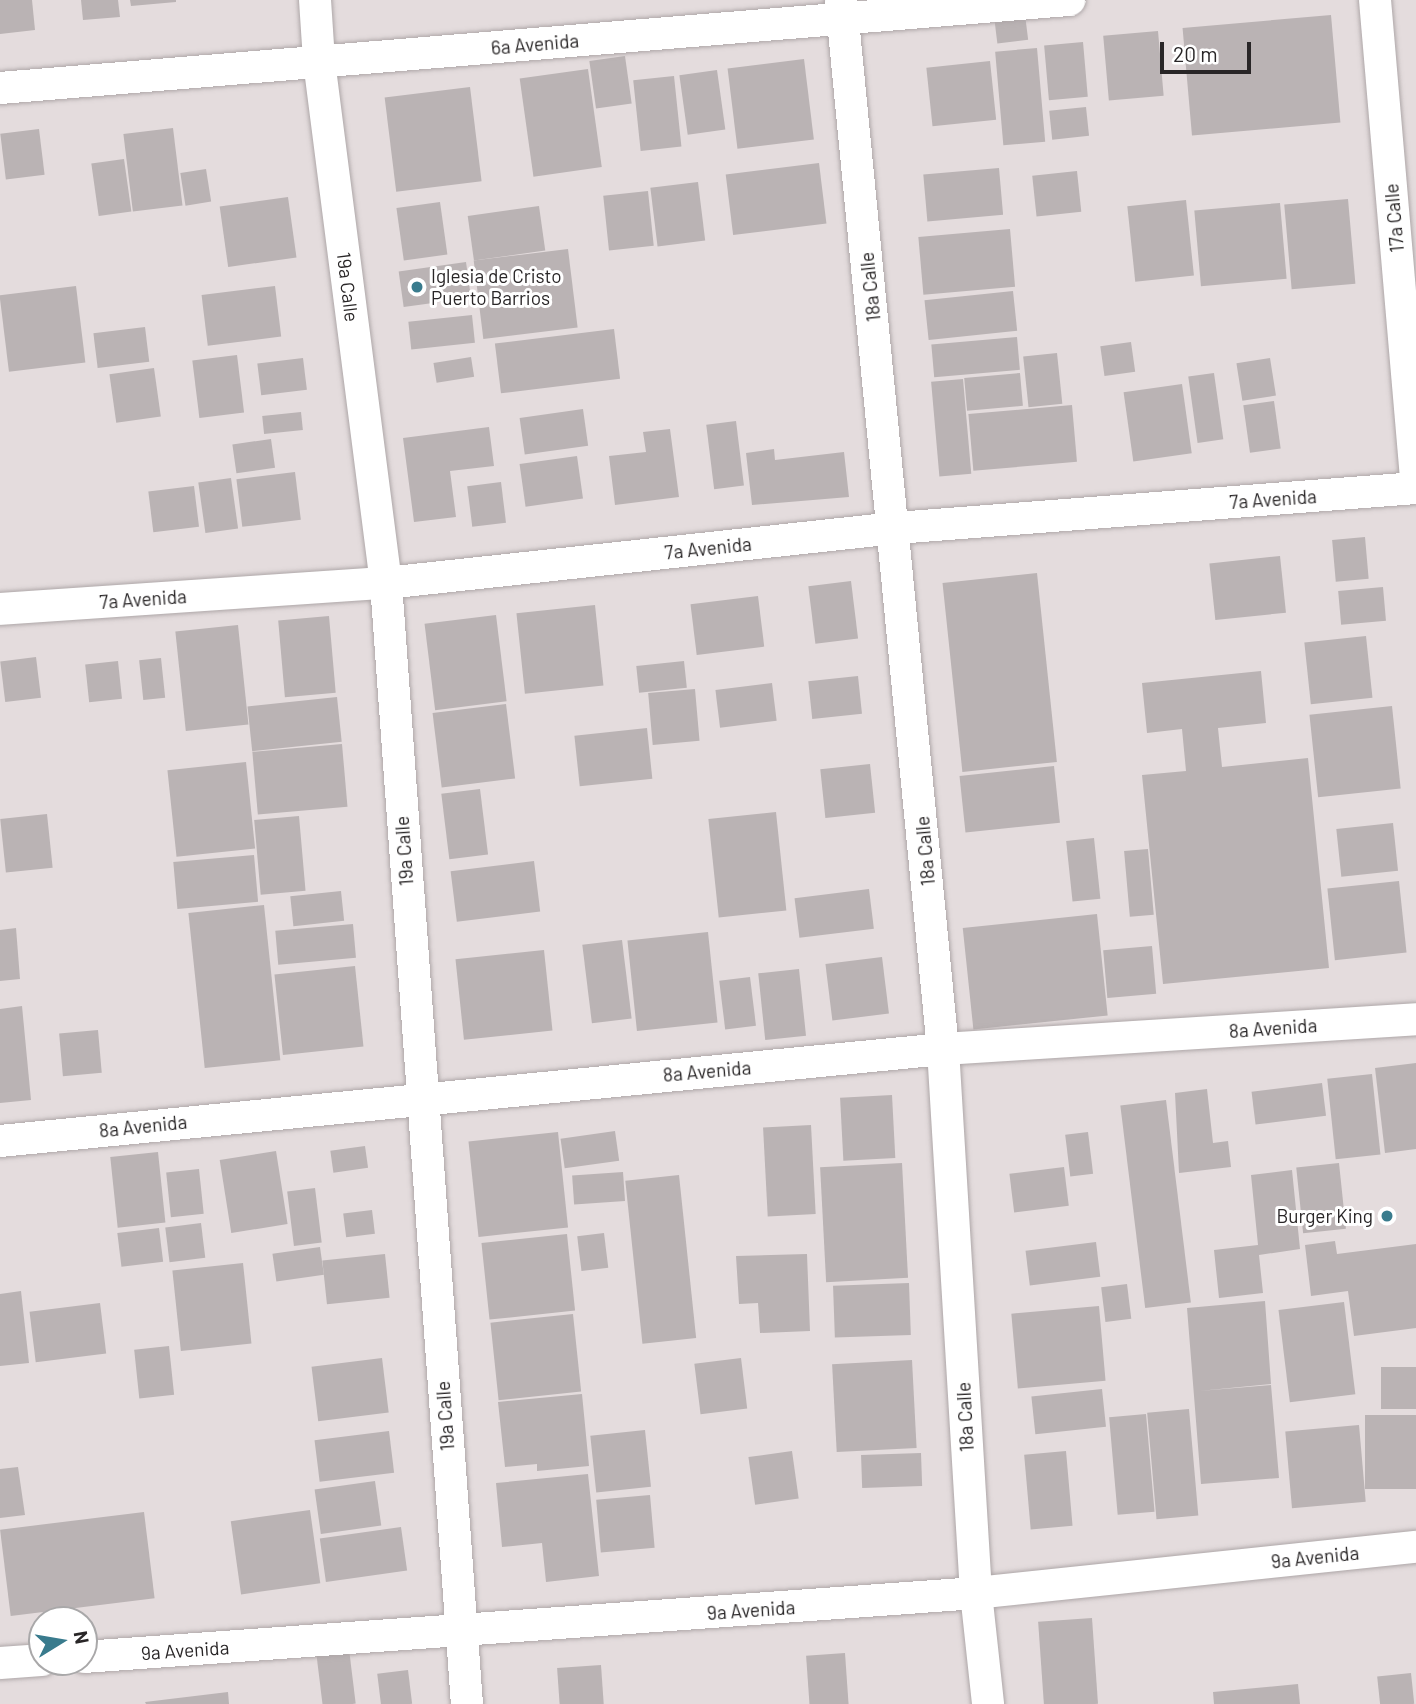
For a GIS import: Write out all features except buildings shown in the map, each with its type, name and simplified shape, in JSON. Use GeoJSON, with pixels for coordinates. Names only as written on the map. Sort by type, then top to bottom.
{"type":"FeatureCollection","features":[{"type":"Feature","properties":{"kind":"street","name":"19a Calle"},"geometry":{"type":"LineString","coordinates":[[315,0],[318,61],[386,583],[420,1098],[467,1704]]}},
{"type":"Feature","properties":{"kind":"street","name":"6a Avenida"},"geometry":{"type":"LineString","coordinates":[[0,88],[318,61],[841,10],[1069,0]]}},
{"type":"Feature","properties":{"kind":"street","name":"17a Calle"},"geometry":{"type":"LineString","coordinates":[[1375,0],[1416,477]]}},
{"type":"Feature","properties":{"kind":"street","name":"18a Calle"},"geometry":{"type":"LineString","coordinates":[[841,10],[896,528],[943,1049],[976,1593],[988,1704]]}},
{"type":"Feature","properties":{"kind":"street","name":"7a Avenida"},"geometry":{"type":"LineString","coordinates":[[0,609],[386,583],[896,528],[1416,488]]}},
{"type":"Feature","properties":{"kind":"street","name":"8a Avenida"},"geometry":{"type":"LineString","coordinates":[[0,1141],[943,1049],[1416,1019]]}},
{"type":"Feature","properties":{"kind":"street","name":"9a Avenida"},"geometry":{"type":"LineString","coordinates":[[98,1656],[976,1593],[1416,1546]]}},
{"type":"Feature","properties":{"kind":"street"},"geometry":{"type":"LineString","coordinates":[[0,1663],[28,1661]]}},
{"type":"Feature","properties":{"kind":"place","name":"Iglesia de Cristo Puerto Barrios"},"geometry":{"type":"Point","coordinates":[417,287]}},
{"type":"Feature","properties":{"kind":"place","name":"Burger King"},"geometry":{"type":"Point","coordinates":[1387,1216]}}]}
